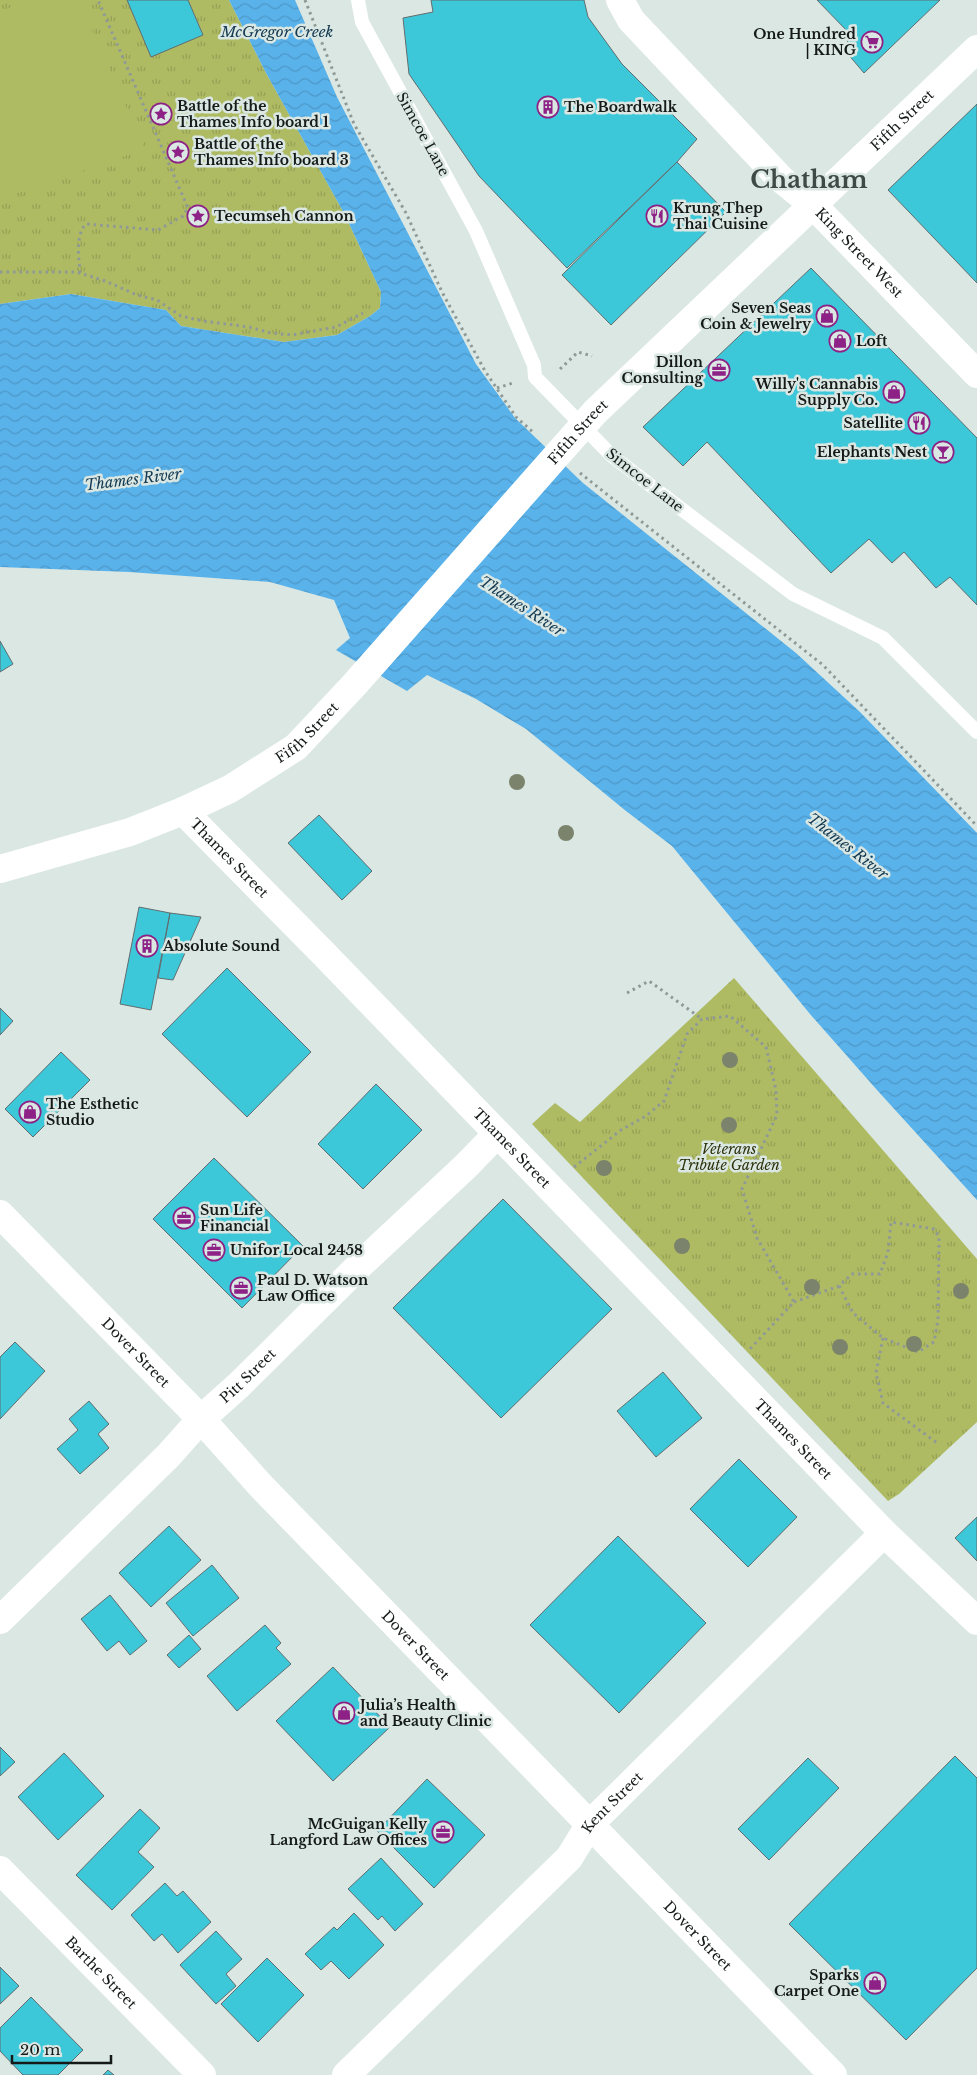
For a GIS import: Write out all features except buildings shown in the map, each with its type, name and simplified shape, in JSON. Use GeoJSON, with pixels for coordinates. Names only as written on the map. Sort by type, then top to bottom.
{"type":"FeatureCollection","features":[{"type":"Feature","properties":{"kind":"street","name":"King Street West"},"geometry":{"type":"LineString","coordinates":[[620,0],[631,20],[781,179],[813,205],[977,374]]}},
{"type":"Feature","properties":{"kind":"street","name":"Fifth Street"},"geometry":{"type":"LineString","coordinates":[[182,811],[230,789],[296,747],[355,684],[595,412],[977,49]]}},
{"type":"Feature","properties":{"kind":"street","name":"Thames Street"},"geometry":{"type":"LineString","coordinates":[[0,869],[130,832],[182,811],[884,1533],[977,1621]]}},
{"type":"Feature","properties":{"kind":"street","name":"Pitt Street"},"geometry":{"type":"LineString","coordinates":[[0,1620],[168,1456],[201,1419],[239,1385],[361,1264],[466,1166],[497,1134]]}},
{"type":"Feature","properties":{"kind":"street","name":"Dover Street"},"geometry":{"type":"LineString","coordinates":[[0,1214],[201,1419],[260,1486],[833,2075]]}},
{"type":"Feature","properties":{"kind":"street","name":"Kent Street"},"geometry":{"type":"LineString","coordinates":[[346,2075],[569,1858],[590,1824],[884,1533]]}},
{"type":"Feature","properties":{"kind":"street","name":"Barthe Street"},"geometry":{"type":"LineString","coordinates":[[0,1870],[202,2075]]}},
{"type":"Feature","properties":{"kind":"lane","name":"Simcoe Lane"},"geometry":{"type":"LineString","coordinates":[[358,0],[362,22],[476,231],[534,365],[535,377],[612,456],[793,594],[883,638],[977,732]]}},
{"type":"Feature","properties":{"kind":"path"},"geometry":{"type":"LineString","coordinates":[[80,273],[79,247],[83,227],[86,224],[158,230],[183,216],[188,208],[98,0]]}},
{"type":"Feature","properties":{"kind":"path"},"geometry":{"type":"LineString","coordinates":[[305,0],[354,124],[406,213],[442,292],[485,371],[516,417],[538,436]]}},
{"type":"Feature","properties":{"kind":"path"},"geometry":{"type":"LineString","coordinates":[[0,272],[80,273],[105,281],[137,296],[157,300],[180,316],[249,327],[271,333],[292,335],[336,327],[363,313]]}},
{"type":"Feature","properties":{"kind":"path"},"geometry":{"type":"LineString","coordinates":[[574,468],[823,665],[977,826]]}},
{"type":"Feature","properties":{"kind":"path"},"geometry":{"type":"LineString","coordinates":[[627,994],[649,981],[702,1019]]}},
{"type":"Feature","properties":{"kind":"path"},"geometry":{"type":"LineString","coordinates":[[548,1186],[621,1130],[646,1116],[664,1102],[687,1034],[702,1019],[730,1016],[766,1047],[776,1090],[776,1115],[742,1189],[757,1238],[794,1302]]}},
{"type":"Feature","properties":{"kind":"path"},"geometry":{"type":"LineString","coordinates":[[728,1373],[794,1302],[839,1286],[852,1274],[880,1274],[888,1252],[891,1222],[934,1228],[939,1237],[938,1320],[934,1342],[918,1352],[882,1338],[853,1313],[839,1286]]}},
{"type":"Feature","properties":{"kind":"path"},"geometry":{"type":"LineString","coordinates":[[882,1338],[876,1373],[883,1403],[937,1443]]}},
{"type":"Feature","properties":{"kind":"green space"},"geometry":{"type":"Polygon","coordinates":[[[0,0],[229,0],[266,73],[345,215],[381,292],[380,308],[337,335],[284,342],[181,326],[166,310],[71,294],[0,304],[0,0]]]}},
{"type":"Feature","properties":{"kind":"green space"},"geometry":{"type":"Polygon","coordinates":[[[28,0],[79,0],[145,149],[0,199],[0,12],[28,0]]]}},
{"type":"Feature","properties":{"kind":"green space","name":"Veterans Tribute Garden"},"geometry":{"type":"Polygon","coordinates":[[[734,978],[977,1259],[977,1422],[899,1494],[888,1501],[532,1124],[555,1103],[580,1122],[734,978]]]}},
{"type":"Feature","properties":{"kind":"water"},"geometry":{"type":"Polygon","coordinates":[[[229,0],[295,0],[337,97],[476,364],[515,418],[583,483],[796,653],[860,712],[977,833],[977,1200],[810,1014],[672,846],[526,729],[476,699],[427,675],[407,691],[336,650],[350,638],[334,600],[270,582],[129,572],[0,567],[0,304],[71,294],[166,310],[181,326],[284,342],[337,335],[380,308],[381,292],[345,215],[266,73],[229,0]]]}},
{"type":"Feature","properties":{"kind":"place","name":"One Hundred | KING"},"geometry":{"type":"Point","coordinates":[872,42]}},
{"type":"Feature","properties":{"kind":"place","name":"The Boardwalk"},"geometry":{"type":"Point","coordinates":[548,107]}},
{"type":"Feature","properties":{"kind":"place","name":"Battle of the Thames Info board 1"},"geometry":{"type":"Point","coordinates":[161,114]}},
{"type":"Feature","properties":{"kind":"place","name":"Battle of the Thames Info board 3"},"geometry":{"type":"Point","coordinates":[178,152]}},
{"type":"Feature","properties":{"kind":"place","name":"Tecumseh Cannon"},"geometry":{"type":"Point","coordinates":[198,216]}},
{"type":"Feature","properties":{"kind":"place","name":"Krung Thep Thai Cuisine"},"geometry":{"type":"Point","coordinates":[657,216]}},
{"type":"Feature","properties":{"kind":"place","name":"Seven Seas Coin & Jewelry"},"geometry":{"type":"Point","coordinates":[827,316]}},
{"type":"Feature","properties":{"kind":"place","name":"Loft"},"geometry":{"type":"Point","coordinates":[840,341]}},
{"type":"Feature","properties":{"kind":"place","name":"Dillon Consulting"},"geometry":{"type":"Point","coordinates":[719,370]}},
{"type":"Feature","properties":{"kind":"place","name":"Willy's Cannabis Supply Co."},"geometry":{"type":"Point","coordinates":[894,392]}},
{"type":"Feature","properties":{"kind":"place","name":"Satellite"},"geometry":{"type":"Point","coordinates":[919,423]}},
{"type":"Feature","properties":{"kind":"place","name":"Elephants Nest"},"geometry":{"type":"Point","coordinates":[943,452]}},
{"type":"Feature","properties":{"kind":"place","name":"Absolute Sound"},"geometry":{"type":"Point","coordinates":[147,946]}},
{"type":"Feature","properties":{"kind":"place","name":"The Esthetic Studio"},"geometry":{"type":"Point","coordinates":[30,1112]}},
{"type":"Feature","properties":{"kind":"place","name":"Sun Life Financial"},"geometry":{"type":"Point","coordinates":[184,1218]}},
{"type":"Feature","properties":{"kind":"place","name":"Unifor Local 2458"},"geometry":{"type":"Point","coordinates":[214,1250]}},
{"type":"Feature","properties":{"kind":"place","name":"Paul D. Watson Law Office"},"geometry":{"type":"Point","coordinates":[241,1288]}},
{"type":"Feature","properties":{"kind":"place","name":"Julia’s Health and Beauty Clinic"},"geometry":{"type":"Point","coordinates":[344,1713]}},
{"type":"Feature","properties":{"kind":"place","name":"McGuigan Kelly Langford Law Offices"},"geometry":{"type":"Point","coordinates":[443,1832]}},
{"type":"Feature","properties":{"kind":"place","name":"Sparks Carpet One"},"geometry":{"type":"Point","coordinates":[875,1983]}},
{"type":"Feature","properties":{"kind":"district","name":"Chatham"},"geometry":{"type":"Point","coordinates":[809,179]}},
{"type":"Feature","properties":{"kind":"water label","name":"McGregor Creek"},"geometry":{"type":"Point","coordinates":[277,31]}},
{"type":"Feature","properties":{"kind":"water label","name":"Thames River"},"geometry":{"type":"Point","coordinates":[133,479]}},
{"type":"Feature","properties":{"kind":"water label","name":"Thames River"},"geometry":{"type":"Point","coordinates":[522,606]}},
{"type":"Feature","properties":{"kind":"water label","name":"Thames River"},"geometry":{"type":"Point","coordinates":[848,846]}}]}
